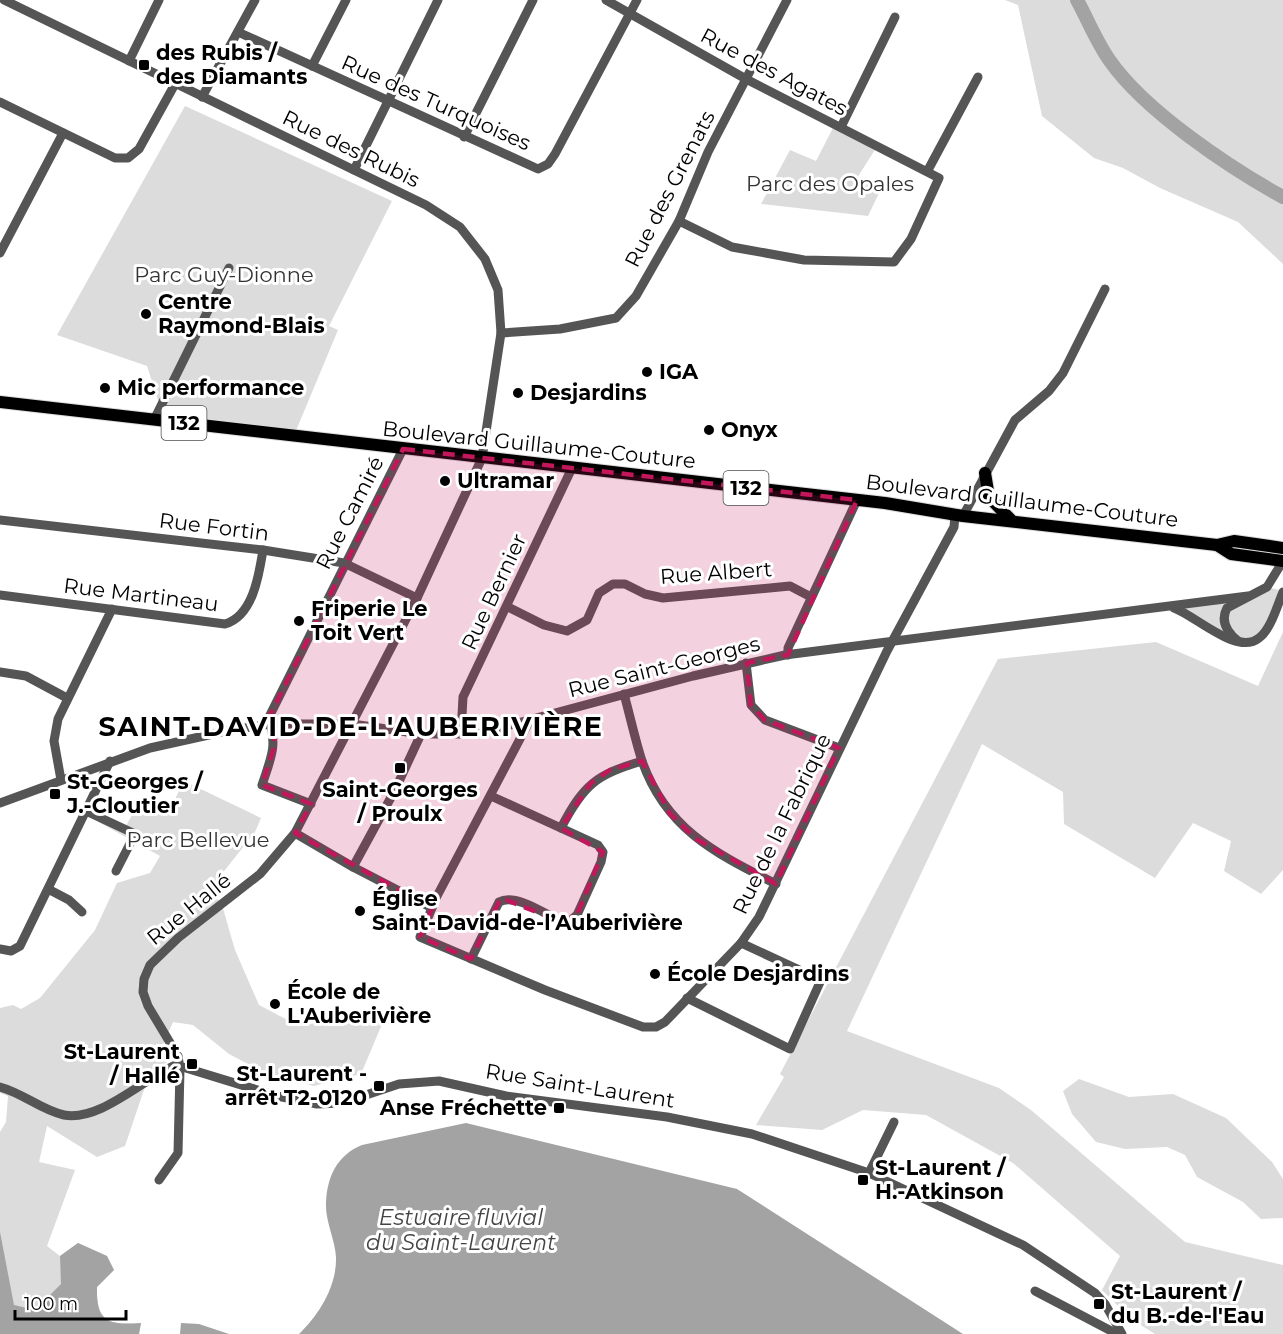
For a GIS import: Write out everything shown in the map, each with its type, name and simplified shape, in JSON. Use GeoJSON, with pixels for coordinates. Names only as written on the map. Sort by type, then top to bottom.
{"type":"FeatureCollection","features":[{"type":"Feature","properties":{"kind":"main road","name":"Boulevard Guillaume-Couture"},"geometry":{"type":"LineString","coordinates":[[0,402],[857,500],[959,515],[1217,545],[1234,541],[1283,548]]}},
{"type":"Feature","properties":{"kind":"main road"},"geometry":{"type":"LineString","coordinates":[[985,473],[989,497],[1011,520]]}},
{"type":"Feature","properties":{"kind":"main road","name":"Boulevard Guillaume-Couture"},"geometry":{"type":"LineString","coordinates":[[1217,545],[1231,554],[1283,561]]}},
{"type":"Feature","properties":{"kind":"street","name":"Rue des Rubis"},"geometry":{"type":"LineString","coordinates":[[4,0],[426,205],[460,227],[485,259],[498,290],[501,333],[482,458]]}},
{"type":"Feature","properties":{"kind":"street"},"geometry":{"type":"LineString","coordinates":[[129,61],[159,0]]}},
{"type":"Feature","properties":{"kind":"street"},"geometry":{"type":"LineString","coordinates":[[202,97],[255,0]]}},
{"type":"Feature","properties":{"kind":"street"},"geometry":{"type":"LineString","coordinates":[[312,66],[346,0]]}},
{"type":"Feature","properties":{"kind":"street"},"geometry":{"type":"LineString","coordinates":[[354,171],[438,0]]}},
{"type":"Feature","properties":{"kind":"street"},"geometry":{"type":"LineString","coordinates":[[464,137],[533,0]]}},
{"type":"Feature","properties":{"kind":"street","name":"Rue des Agates"},"geometry":{"type":"LineString","coordinates":[[606,0],[746,79],[928,170]]}},
{"type":"Feature","properties":{"kind":"street","name":"Rue des Turquoises"},"geometry":{"type":"LineString","coordinates":[[238,32],[538,169],[548,164],[637,0]]}},
{"type":"Feature","properties":{"kind":"street","name":"Rue des Grenats"},"geometry":{"type":"LineString","coordinates":[[501,333],[560,329],[616,318],[636,296],[679,221],[708,152],[786,0]]}},
{"type":"Feature","properties":{"kind":"street"},"geometry":{"type":"LineString","coordinates":[[841,127],[895,17]]}},
{"type":"Feature","properties":{"kind":"street"},"geometry":{"type":"LineString","coordinates":[[679,221],[732,247],[804,260],[894,262],[911,239],[939,178],[928,170],[978,77]]}},
{"type":"Feature","properties":{"kind":"street"},"geometry":{"type":"LineString","coordinates":[[0,102],[115,158],[128,158],[139,149],[175,84]]}},
{"type":"Feature","properties":{"kind":"street"},"geometry":{"type":"LineString","coordinates":[[0,253],[63,133]]}},
{"type":"Feature","properties":{"kind":"street"},"geometry":{"type":"LineString","coordinates":[[154,420],[229,268]]}},
{"type":"Feature","properties":{"kind":"street","name":"Rue de la Fabrique"},"geometry":{"type":"LineString","coordinates":[[432,908],[420,936],[643,1027],[656,1027],[665,1022],[741,944],[759,916],[892,642],[959,515],[1015,420],[1049,391],[1063,373],[1105,289]]}},
{"type":"Feature","properties":{"kind":"street","name":"Rue Camiré"},"geometry":{"type":"LineString","coordinates":[[271,724],[270,717],[344,563],[403,449]]}},
{"type":"Feature","properties":{"kind":"street","name":"Rue Hallé"},"geometry":{"type":"LineString","coordinates":[[159,1179],[178,1153],[180,1067],[174,1049],[148,1006],[143,992],[144,979],[150,965],[178,938],[260,874],[296,833],[417,598],[482,458]]}},
{"type":"Feature","properties":{"kind":"street","name":"Rue Bernier"},"geometry":{"type":"LineString","coordinates":[[461,734],[463,697],[508,608],[572,468]]}},
{"type":"Feature","properties":{"kind":"street"},"geometry":{"type":"LineString","coordinates":[[788,655],[788,648],[857,500]]}},
{"type":"Feature","properties":{"kind":"street","name":"Rue Fortin"},"geometry":{"type":"LineString","coordinates":[[0,520],[263,550],[344,563],[417,598]]}},
{"type":"Feature","properties":{"kind":"street","name":"Rue Martineau"},"geometry":{"type":"LineString","coordinates":[[0,595],[225,624],[241,616],[258,580],[263,550]]}},
{"type":"Feature","properties":{"kind":"street","name":"Rue Saint-Georges"},"geometry":{"type":"LineString","coordinates":[[1241,643],[1225,626],[1224,614],[1227,608],[1272,583],[1283,561]]}},
{"type":"Feature","properties":{"kind":"street","name":"Rue Albert"},"geometry":{"type":"LineString","coordinates":[[508,608],[544,625],[567,631],[587,620],[599,593],[613,584],[625,584],[645,594],[663,598],[790,586],[811,597]]}},
{"type":"Feature","properties":{"kind":"street"},"geometry":{"type":"LineString","coordinates":[[1169,607],[1187,613],[1227,639],[1241,643],[1258,639],[1263,633],[1283,592]]}},
{"type":"Feature","properties":{"kind":"street","name":"Rue Saint-Georges"},"geometry":{"type":"LineString","coordinates":[[0,804],[110,761],[176,741],[271,724],[352,724],[421,734],[477,734],[746,663],[788,655],[1248,596]]}},
{"type":"Feature","properties":{"kind":"street"},"geometry":{"type":"LineString","coordinates":[[61,780],[54,741],[58,719],[111,609]]}},
{"type":"Feature","properties":{"kind":"street"},"geometry":{"type":"LineString","coordinates":[[746,663],[751,705],[765,720],[840,748]]}},
{"type":"Feature","properties":{"kind":"street"},"geometry":{"type":"LineString","coordinates":[[0,672],[26,676],[67,698]]}},
{"type":"Feature","properties":{"kind":"street"},"geometry":{"type":"LineString","coordinates":[[624,694],[642,761],[655,790],[670,814],[696,839],[724,858],[776,884]]}},
{"type":"Feature","properties":{"kind":"street"},"geometry":{"type":"LineString","coordinates":[[296,833],[352,867],[432,908],[491,796],[513,747],[530,720]]}},
{"type":"Feature","properties":{"kind":"street"},"geometry":{"type":"LineString","coordinates":[[271,724],[275,733],[275,744],[262,785],[311,804]]}},
{"type":"Feature","properties":{"kind":"street"},"geometry":{"type":"LineString","coordinates":[[352,867],[395,790],[421,734]]}},
{"type":"Feature","properties":{"kind":"street"},"geometry":{"type":"LineString","coordinates":[[0,949],[11,951],[20,946],[110,761]]}},
{"type":"Feature","properties":{"kind":"street"},"geometry":{"type":"LineString","coordinates":[[561,828],[575,802],[591,783],[610,770],[642,761]]}},
{"type":"Feature","properties":{"kind":"street"},"geometry":{"type":"LineString","coordinates":[[471,958],[499,902],[505,899],[515,900],[562,922],[570,921],[577,915],[601,862],[603,852],[598,845],[491,796]]}},
{"type":"Feature","properties":{"kind":"street"},"geometry":{"type":"LineString","coordinates":[[86,811],[135,834],[116,872]]}},
{"type":"Feature","properties":{"kind":"street"},"geometry":{"type":"LineString","coordinates":[[48,889],[69,900],[82,912]]}},
{"type":"Feature","properties":{"kind":"street"},"geometry":{"type":"LineString","coordinates":[[687,998],[790,1049],[821,980],[741,944]]}},
{"type":"Feature","properties":{"kind":"street"},"geometry":{"type":"LineString","coordinates":[[0,1088],[65,1115],[85,1114],[106,1106],[164,1070],[176,1065],[180,1067]]}},
{"type":"Feature","properties":{"kind":"street","name":"Rue Saint-Laurent"},"geometry":{"type":"LineString","coordinates":[[180,1067],[230,1080],[277,1096],[317,1104],[342,1103],[423,1080],[457,1084],[506,1096],[667,1117],[752,1134],[869,1173],[1023,1245],[1095,1293],[1105,1304],[1122,1334]]}},
{"type":"Feature","properties":{"kind":"street"},"geometry":{"type":"LineString","coordinates":[[869,1173],[894,1122]]}},
{"type":"Feature","properties":{"kind":"street"},"geometry":{"type":"LineString","coordinates":[[1035,1290],[1117,1334]]}},
{"type":"Feature","properties":{"kind":"highlighted area"},"geometry":{"type":"Polygon","coordinates":[[[403,449],[857,500],[788,655],[747,663],[751,705],[765,720],[839,748],[776,884],[696,839],[670,814],[642,761],[610,770],[591,783],[561,828],[603,852],[577,915],[562,922],[501,898],[471,959],[420,937],[432,908],[295,833],[311,804],[262,785],[275,744],[269,717],[403,449]]]}},
{"type":"Feature","properties":{"kind":"green space"},"geometry":{"type":"Polygon","coordinates":[[[1005,0],[1283,0],[1283,264],[1238,222],[1160,188],[1123,168],[1094,158],[1042,116],[1018,5],[1005,0]]]}},
{"type":"Feature","properties":{"kind":"green space","name":"Parc Guy-Dionne"},"geometry":{"type":"Polygon","coordinates":[[[185,106],[392,201],[329,326],[338,330],[295,433],[163,416],[147,366],[57,335],[185,106]]]}},
{"type":"Feature","properties":{"kind":"green space","name":"Parc des Opales"},"geometry":{"type":"Polygon","coordinates":[[[835,124],[878,145],[857,178],[881,189],[868,216],[761,204],[790,150],[816,161],[835,124]]]}},
{"type":"Feature","properties":{"kind":"green space"},"geometry":{"type":"Polygon","coordinates":[[[1267,587],[1283,591],[1268,624],[1248,643],[1169,607],[1234,600],[1267,587]]]}},
{"type":"Feature","properties":{"kind":"green space"},"geometry":{"type":"Polygon","coordinates":[[[1283,632],[1283,870],[1261,894],[1224,871],[1231,841],[1193,823],[1155,878],[1064,824],[1063,792],[982,744],[847,1031],[999,1088],[1031,1110],[1185,1242],[1283,1265],[1283,1334],[1155,1334],[1131,1319],[1102,1290],[1120,1256],[1013,1163],[926,1115],[863,1110],[822,1130],[756,1125],[784,1077],[780,1074],[998,659],[1156,642],[1258,686],[1283,632]]]}},
{"type":"Feature","properties":{"kind":"green space","name":"Parc Bellevue"},"geometry":{"type":"Polygon","coordinates":[[[184,781],[261,818],[255,832],[210,889],[222,905],[235,950],[259,1005],[297,1025],[385,1017],[361,1074],[314,1086],[267,1074],[229,1054],[193,1025],[173,1022],[163,1045],[171,1060],[150,1072],[125,1146],[97,1157],[47,1126],[39,1162],[75,1170],[47,1246],[60,1256],[78,1243],[107,1256],[114,1270],[97,1287],[99,1308],[102,1315],[113,1322],[141,1323],[139,1334],[0,1334],[0,1132],[6,1122],[8,1096],[0,1093],[0,1008],[13,1005],[21,1009],[40,998],[95,930],[117,883],[150,873],[160,856],[84,814],[126,826],[142,796],[168,813],[184,781]]]}},
{"type":"Feature","properties":{"kind":"green space"},"geometry":{"type":"Polygon","coordinates":[[[1079,1079],[1129,1097],[1173,1094],[1226,1118],[1272,1162],[1283,1179],[1283,1218],[1261,1219],[1243,1202],[1197,1177],[1185,1155],[1167,1147],[1125,1149],[1096,1142],[1072,1114],[1063,1091],[1079,1079]]]}},
{"type":"Feature","properties":{"kind":"water","name":"Estuaire fluvial du Saint-Laurent"},"geometry":{"type":"Polygon","coordinates":[[[466,1123],[737,1189],[963,1334],[299,1334],[320,1309],[330,1289],[336,1268],[326,1203],[331,1176],[340,1161],[353,1149],[362,1145],[466,1123]]]}},
{"type":"Feature","properties":{"kind":"water"},"geometry":{"type":"Polygon","coordinates":[[[0,1232],[14,1305],[35,1310],[61,1284],[60,1256],[78,1243],[107,1256],[114,1270],[97,1287],[97,1299],[102,1315],[113,1322],[141,1323],[139,1334],[0,1334],[0,1232]]]}},
{"type":"Feature","properties":{"kind":"water"},"geometry":{"type":"Polygon","coordinates":[[[181,1323],[199,1324],[229,1334],[180,1334],[181,1323]]]}},
{"type":"Feature","properties":{"kind":"waterway"},"geometry":{"type":"LineString","coordinates":[[1077,0],[1110,61],[1144,99],[1214,154],[1283,197]]}},
{"type":"Feature","properties":{"kind":"place","name":"des Rubis / des Diamants"},"geometry":{"type":"Point","coordinates":[144,65]}},
{"type":"Feature","properties":{"kind":"place","name":"Centre Raymond-Blais"},"geometry":{"type":"Point","coordinates":[146,314]}},
{"type":"Feature","properties":{"kind":"place","name":"IGA"},"geometry":{"type":"Point","coordinates":[647,372]}},
{"type":"Feature","properties":{"kind":"place","name":"Mic performance"},"geometry":{"type":"Point","coordinates":[105,388]}},
{"type":"Feature","properties":{"kind":"place","name":"Desjardins"},"geometry":{"type":"Point","coordinates":[518,393]}},
{"type":"Feature","properties":{"kind":"place","name":"Onyx"},"geometry":{"type":"Point","coordinates":[709,430]}},
{"type":"Feature","properties":{"kind":"place","name":"Ultramar"},"geometry":{"type":"Point","coordinates":[445,481]}},
{"type":"Feature","properties":{"kind":"place","name":"Friperie Le Toit Vert"},"geometry":{"type":"Point","coordinates":[299,621]}},
{"type":"Feature","properties":{"kind":"place","name":"Saint-Georges / Proulx"},"geometry":{"type":"Point","coordinates":[400,768]}},
{"type":"Feature","properties":{"kind":"place","name":"St-Georges / J.-Cloutier"},"geometry":{"type":"Point","coordinates":[55,794]}},
{"type":"Feature","properties":{"kind":"place","name":"Église Saint-David-de-l’Auberivière"},"geometry":{"type":"Point","coordinates":[360,911]}},
{"type":"Feature","properties":{"kind":"place","name":"École Desjardins"},"geometry":{"type":"Point","coordinates":[655,974]}},
{"type":"Feature","properties":{"kind":"place","name":"École de L'Auberivière"},"geometry":{"type":"Point","coordinates":[275,1004]}},
{"type":"Feature","properties":{"kind":"place","name":"St-Laurent / Hallé"},"geometry":{"type":"Point","coordinates":[192,1064]}},
{"type":"Feature","properties":{"kind":"place","name":"St-Laurent - arrêt T2-0120"},"geometry":{"type":"Point","coordinates":[379,1086]}},
{"type":"Feature","properties":{"kind":"place","name":"Anse Fréchette"},"geometry":{"type":"Point","coordinates":[559,1108]}},
{"type":"Feature","properties":{"kind":"place","name":"St-Laurent / H.-Atkinson"},"geometry":{"type":"Point","coordinates":[863,1180]}},
{"type":"Feature","properties":{"kind":"place","name":"St-Laurent / du B.-de-l'Eau"},"geometry":{"type":"Point","coordinates":[1099,1304]}},
{"type":"Feature","properties":{"kind":"district","name":"SAINT-DAVID-DE-L'AUBERIVIÈRE"},"geometry":{"type":"Point","coordinates":[351,727]}}]}
